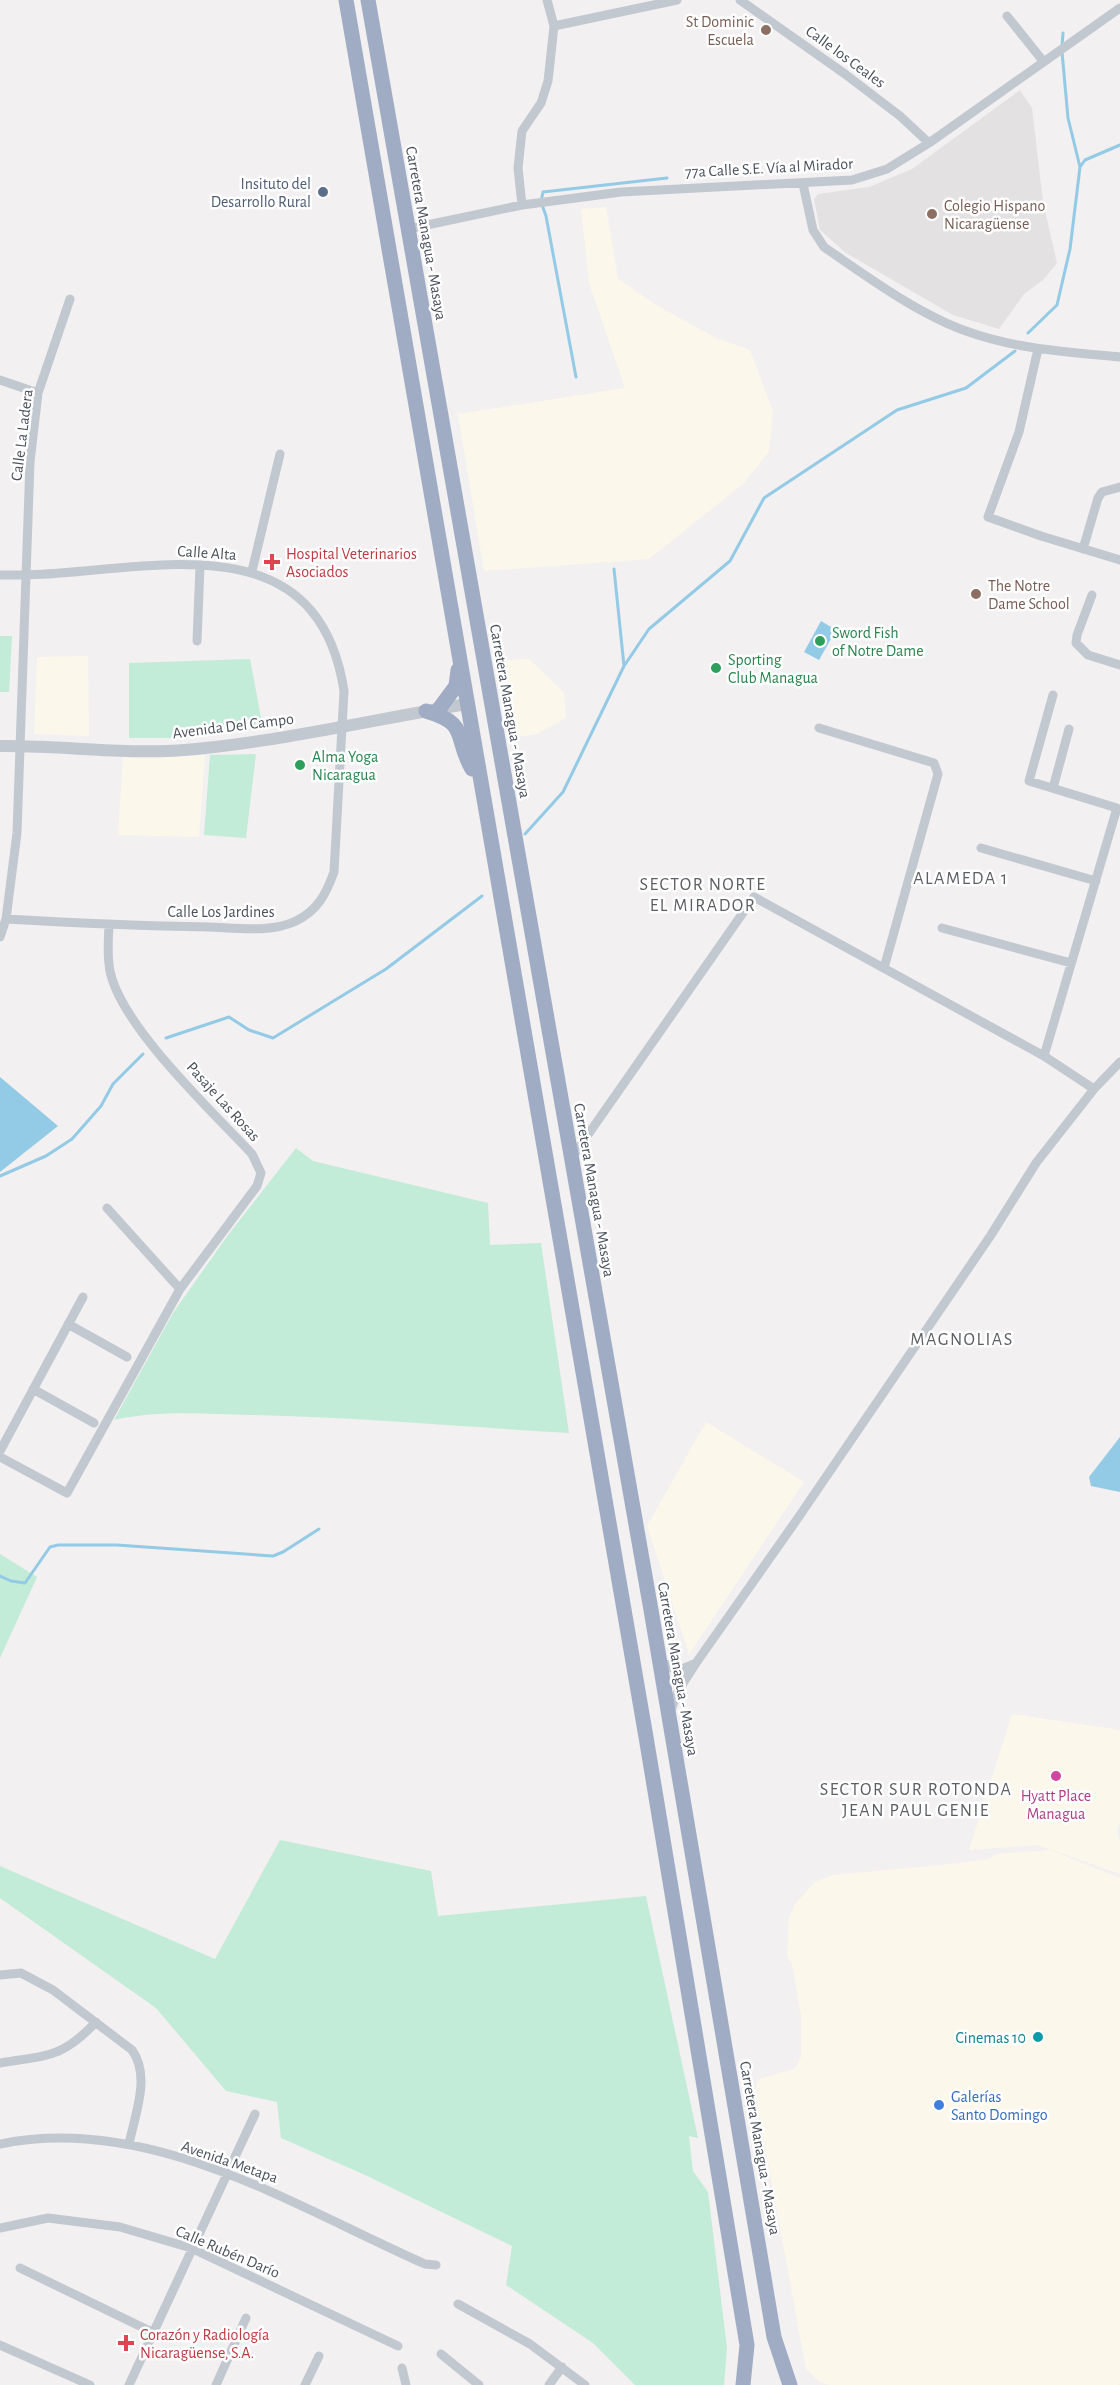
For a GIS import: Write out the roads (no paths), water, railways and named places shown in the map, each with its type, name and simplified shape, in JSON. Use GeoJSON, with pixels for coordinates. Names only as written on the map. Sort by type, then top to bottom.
{"type":"FeatureCollection","features":[{"type":"Feature","properties":{"kind":"highway"},"geometry":{"type":"LineString","coordinates":[[346,0],[654,1782],[747,2345],[743,2385]]}},
{"type":"Feature","properties":{"kind":"highway","name":"Carretera Managua - Masaya"},"geometry":{"type":"LineString","coordinates":[[368,0],[572,1159],[774,2337],[790,2385]]}},
{"type":"Feature","properties":{"kind":"highway"},"geometry":{"type":"LineString","coordinates":[[369,135],[378,144],[388,166],[398,216],[408,230],[403,239],[407,277],[402,320]]}},
{"type":"Feature","properties":{"kind":"highway"},"geometry":{"type":"LineString","coordinates":[[467,704],[477,696],[480,690],[472,630],[474,603]]}},
{"type":"Feature","properties":{"kind":"highway"},"geometry":{"type":"LineString","coordinates":[[459,661],[456,686],[433,710],[447,717],[459,729],[467,759],[481,784]]}},
{"type":"Feature","properties":{"kind":"highway"},"geometry":{"type":"LineString","coordinates":[[467,704],[480,709],[486,718],[498,788],[510,806]]}},
{"type":"Feature","properties":{"kind":"street"},"geometry":{"type":"LineString","coordinates":[[522,205],[518,168],[522,130],[541,103],[548,81],[554,26],[547,0]]}},
{"type":"Feature","properties":{"kind":"street"},"geometry":{"type":"LineString","coordinates":[[554,26],[677,0]]}},
{"type":"Feature","properties":{"kind":"street","name":"Calle los Ceales"},"geometry":{"type":"LineString","coordinates":[[740,0],[854,81],[900,116],[928,143]]}},
{"type":"Feature","properties":{"kind":"street","name":"77a Calle S.E. Vía al Mirador"},"geometry":{"type":"LineString","coordinates":[[408,230],[522,205],[621,192],[852,180],[887,169],[928,143],[1120,8]]}},
{"type":"Feature","properties":{"kind":"street"},"geometry":{"type":"LineString","coordinates":[[1007,16],[1043,62]]}},
{"type":"Feature","properties":{"kind":"street"},"geometry":{"type":"LineString","coordinates":[[803,184],[813,230],[824,247],[941,321],[967,332],[1038,349],[1120,357]]}},
{"type":"Feature","properties":{"kind":"street","name":"Calle La Ladera"},"geometry":{"type":"LineString","coordinates":[[0,937],[6,919],[17,833],[30,462],[38,393],[70,299]]}},
{"type":"Feature","properties":{"kind":"street"},"geometry":{"type":"LineString","coordinates":[[1038,349],[1019,432],[988,517],[1120,560]]}},
{"type":"Feature","properties":{"kind":"street"},"geometry":{"type":"LineString","coordinates":[[0,380],[38,393]]}},
{"type":"Feature","properties":{"kind":"street"},"geometry":{"type":"LineString","coordinates":[[252,571],[280,454]]}},
{"type":"Feature","properties":{"kind":"street"},"geometry":{"type":"LineString","coordinates":[[1083,549],[1098,498],[1102,492],[1120,487]]}},
{"type":"Feature","properties":{"kind":"street","name":"Calle Alta"},"geometry":{"type":"LineString","coordinates":[[0,575],[163,564],[252,571],[284,586],[302,600],[332,641],[340,666],[344,691],[342,726]]}},
{"type":"Feature","properties":{"kind":"street"},"geometry":{"type":"LineString","coordinates":[[197,641],[200,566]]}},
{"type":"Feature","properties":{"kind":"street"},"geometry":{"type":"LineString","coordinates":[[1092,595],[1076,643],[1088,655],[1120,665]]}},
{"type":"Feature","properties":{"kind":"street"},"geometry":{"type":"LineString","coordinates":[[1044,1056],[1118,808],[1029,781],[1053,695]]}},
{"type":"Feature","properties":{"kind":"street","name":"Avenida Del Campo"},"geometry":{"type":"LineString","coordinates":[[0,746],[147,752],[196,749],[467,704]]}},
{"type":"Feature","properties":{"kind":"street","name":"Calle Los Jardines"},"geometry":{"type":"LineString","coordinates":[[6,919],[109,926],[257,928],[296,922],[317,908],[326,894],[334,872],[342,726]]}},
{"type":"Feature","properties":{"kind":"street"},"geometry":{"type":"LineString","coordinates":[[819,728],[934,763],[938,774],[884,968]]}},
{"type":"Feature","properties":{"kind":"street"},"geometry":{"type":"LineString","coordinates":[[1053,788],[1069,729]]}},
{"type":"Feature","properties":{"kind":"street"},"geometry":{"type":"LineString","coordinates":[[981,848],[1096,881]]}},
{"type":"Feature","properties":{"kind":"street"},"geometry":{"type":"LineString","coordinates":[[572,1159],[754,897],[1044,1056],[1094,1089]]}},
{"type":"Feature","properties":{"kind":"street","name":"Pasaje Las Rosas"},"geometry":{"type":"LineString","coordinates":[[109,926],[110,972],[125,1008],[161,1055],[252,1154],[261,1173],[257,1186],[180,1289]]}},
{"type":"Feature","properties":{"kind":"street"},"geometry":{"type":"LineString","coordinates":[[942,928],[1071,963]]}},
{"type":"Feature","properties":{"kind":"street"},"geometry":{"type":"LineString","coordinates":[[669,1722],[678,1691],[696,1663],[991,1235],[1036,1163],[1094,1089],[1116,1072],[1120,1062]]}},
{"type":"Feature","properties":{"kind":"street"},"geometry":{"type":"LineString","coordinates":[[0,1458],[67,1493],[180,1289],[107,1208]]}},
{"type":"Feature","properties":{"kind":"street"},"geometry":{"type":"LineString","coordinates":[[0,1451],[83,1297]]}},
{"type":"Feature","properties":{"kind":"street"},"geometry":{"type":"LineString","coordinates":[[68,1324],[127,1357]]}},
{"type":"Feature","properties":{"kind":"street"},"geometry":{"type":"LineString","coordinates":[[33,1389],[94,1423]]}},
{"type":"Feature","properties":{"kind":"street"},"geometry":{"type":"LineString","coordinates":[[659,1660],[677,1671],[696,1663]]}},
{"type":"Feature","properties":{"kind":"street"},"geometry":{"type":"LineString","coordinates":[[0,1975],[21,1973],[52,1990],[132,2050],[140,2061],[142,2075],[129,2144]]}},
{"type":"Feature","properties":{"kind":"street"},"geometry":{"type":"LineString","coordinates":[[0,2063],[63,2051],[76,2043],[96,2022]]}},
{"type":"Feature","properties":{"kind":"street"},"geometry":{"type":"LineString","coordinates":[[129,2385],[255,2114]]}},
{"type":"Feature","properties":{"kind":"street","name":"Avenida Metapa"},"geometry":{"type":"LineString","coordinates":[[0,2144],[55,2137],[129,2144],[228,2174],[299,2203],[349,2230],[425,2264],[436,2265]]}},
{"type":"Feature","properties":{"kind":"street","name":"Calle Rubén Darío"},"geometry":{"type":"LineString","coordinates":[[0,2228],[48,2218],[120,2227],[191,2248],[398,2346]]}},
{"type":"Feature","properties":{"kind":"street"},"geometry":{"type":"LineString","coordinates":[[20,2268],[152,2332]]}},
{"type":"Feature","properties":{"kind":"street"},"geometry":{"type":"LineString","coordinates":[[458,2304],[530,2344],[585,2385]]}},
{"type":"Feature","properties":{"kind":"street"},"geometry":{"type":"LineString","coordinates":[[216,2385],[246,2318]]}},
{"type":"Feature","properties":{"kind":"street"},"geometry":{"type":"LineString","coordinates":[[0,2345],[90,2385]]}},
{"type":"Feature","properties":{"kind":"street"},"geometry":{"type":"LineString","coordinates":[[441,2354],[478,2385]]}},
{"type":"Feature","properties":{"kind":"street"},"geometry":{"type":"LineString","coordinates":[[305,2385],[319,2356]]}},
{"type":"Feature","properties":{"kind":"street"},"geometry":{"type":"LineString","coordinates":[[549,2385],[562,2367]]}},
{"type":"Feature","properties":{"kind":"street"},"geometry":{"type":"LineString","coordinates":[[402,2368],[406,2385]]}},
{"type":"Feature","properties":{"kind":"water","name":"Sword Fish of Notre Dame"},"geometry":{"type":"Polygon","coordinates":[[[821,621],[836,630],[819,660],[804,652],[821,621]]]}},
{"type":"Feature","properties":{"kind":"water"},"geometry":{"type":"Polygon","coordinates":[[[0,1077],[58,1126],[0,1172],[0,1077]]]}},
{"type":"Feature","properties":{"kind":"water"},"geometry":{"type":"Polygon","coordinates":[[[1120,1437],[1120,1492],[1091,1486],[1089,1477],[1120,1437]]]}},
{"type":"Feature","properties":{"kind":"waterway"},"geometry":{"type":"LineString","coordinates":[[1062,46],[1063,33]]}},
{"type":"Feature","properties":{"kind":"waterway"},"geometry":{"type":"LineString","coordinates":[[1028,333],[1057,305],[1070,249],[1080,167],[1068,118],[1062,52]]}},
{"type":"Feature","properties":{"kind":"waterway"},"geometry":{"type":"LineString","coordinates":[[1080,167],[1085,160],[1120,145]]}},
{"type":"Feature","properties":{"kind":"waterway"},"geometry":{"type":"LineString","coordinates":[[576,377],[546,216],[541,202],[543,192],[667,178]]}},
{"type":"Feature","properties":{"kind":"waterway"},"geometry":{"type":"LineString","coordinates":[[624,666],[649,629],[730,561],[764,498],[897,410],[966,388],[1015,351]]}},
{"type":"Feature","properties":{"kind":"waterway"},"geometry":{"type":"LineString","coordinates":[[525,834],[563,792],[624,666],[614,569]]}},
{"type":"Feature","properties":{"kind":"waterway"},"geometry":{"type":"LineString","coordinates":[[166,1038],[229,1017],[249,1030],[273,1038],[386,969],[482,896]]}},
{"type":"Feature","properties":{"kind":"waterway"},"geometry":{"type":"LineString","coordinates":[[0,1176],[46,1156],[72,1139],[101,1106],[113,1084],[143,1054]]}},
{"type":"Feature","properties":{"kind":"waterway"},"geometry":{"type":"LineString","coordinates":[[0,1576],[11,1581],[25,1583],[50,1547],[58,1545],[117,1545],[273,1556],[319,1529]]}},
{"type":"Feature","properties":{"kind":"place","name":"St Dominic Escuela"},"geometry":{"type":"Point","coordinates":[766,30]}},
{"type":"Feature","properties":{"kind":"place","name":"Insituto del Desarrollo Rural"},"geometry":{"type":"Point","coordinates":[323,192]}},
{"type":"Feature","properties":{"kind":"place","name":"Colegio Hispano Nicaragüense"},"geometry":{"type":"Point","coordinates":[932,214]}},
{"type":"Feature","properties":{"kind":"place","name":"Hospital Veterinarios Asociados"},"geometry":{"type":"Point","coordinates":[272,562]}},
{"type":"Feature","properties":{"kind":"place","name":"The Notre Dame School"},"geometry":{"type":"Point","coordinates":[976,594]}},
{"type":"Feature","properties":{"kind":"place","name":"Sword Fish of Notre Dame"},"geometry":{"type":"Point","coordinates":[820,641]}},
{"type":"Feature","properties":{"kind":"place","name":"Sporting Club Managua"},"geometry":{"type":"Point","coordinates":[716,668]}},
{"type":"Feature","properties":{"kind":"place","name":"Alma Yoga Nicaragua"},"geometry":{"type":"Point","coordinates":[300,765]}},
{"type":"Feature","properties":{"kind":"place","name":"Hyatt Place Managua"},"geometry":{"type":"Point","coordinates":[1056,1776]}},
{"type":"Feature","properties":{"kind":"place","name":"Cinemas 10"},"geometry":{"type":"Point","coordinates":[1038,2037]}},
{"type":"Feature","properties":{"kind":"place","name":"Galerías Santo Domingo"},"geometry":{"type":"Point","coordinates":[939,2105]}},
{"type":"Feature","properties":{"kind":"place","name":"Corazón y Radiología Nicaragüense, S.A."},"geometry":{"type":"Point","coordinates":[126,2343]}},
{"type":"Feature","properties":{"kind":"district","name":"ALAMEDA 1"},"geometry":{"type":"Point","coordinates":[961,878]}},
{"type":"Feature","properties":{"kind":"district","name":"SECTOR NORTE EL MIRADOR"},"geometry":{"type":"Point","coordinates":[703,894]}},
{"type":"Feature","properties":{"kind":"district","name":"MAGNOLIAS"},"geometry":{"type":"Point","coordinates":[962,1339]}},
{"type":"Feature","properties":{"kind":"district","name":"SECTOR SUR ROTONDA JEAN PAUL GENIE"},"geometry":{"type":"Point","coordinates":[916,1799]}}]}
